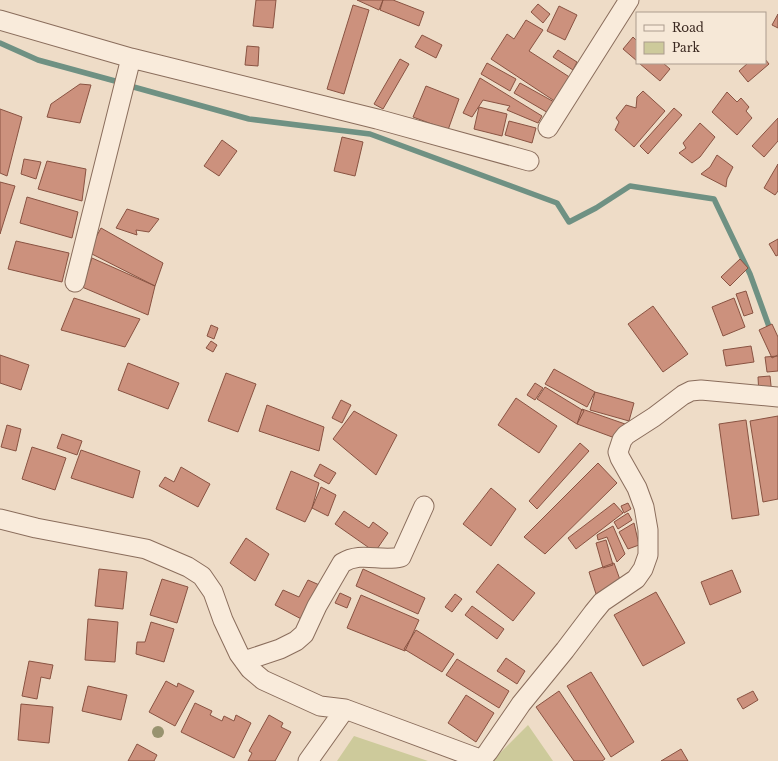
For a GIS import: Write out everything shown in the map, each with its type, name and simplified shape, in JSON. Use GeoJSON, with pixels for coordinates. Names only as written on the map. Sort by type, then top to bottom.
{"type":"FeatureCollection","features":[{"type":"Feature","properties":{"kind":"street"},"geometry":{"type":"LineString","coordinates":[[548,128],[629,0]]}},
{"type":"Feature","properties":{"kind":"street"},"geometry":{"type":"LineString","coordinates":[[0,20],[131,58],[377,118],[529,161]]}},
{"type":"Feature","properties":{"kind":"street"},"geometry":{"type":"LineString","coordinates":[[75,282],[131,58]]}},
{"type":"Feature","properties":{"kind":"street"},"geometry":{"type":"LineString","coordinates":[[0,519],[36,528],[146,549],[188,567],[202,576],[213,592],[223,620],[239,654],[250,669],[263,680],[320,706],[345,709],[477,758],[482,758],[488,752],[520,704],[565,650],[602,602],[636,579],[643,570],[648,555],[648,530],[644,507],[637,488],[618,452],[622,440],[626,435],[691,391],[701,390],[778,397]]}},
{"type":"Feature","properties":{"kind":"street"},"geometry":{"type":"LineString","coordinates":[[244,661],[280,649],[296,641],[304,634],[317,606],[342,563],[358,556],[390,559],[401,557],[424,506]]}},
{"type":"Feature","properties":{"kind":"street"},"geometry":{"type":"LineString","coordinates":[[308,761],[345,709]]}},
{"type":"Feature","properties":{"kind":"green space"},"geometry":{"type":"Polygon","coordinates":[[[528,725],[553,761],[492,761],[528,725]]]}},
{"type":"Feature","properties":{"kind":"green space"},"geometry":{"type":"Polygon","coordinates":[[[354,736],[428,761],[337,761],[354,736]]]}},
{"type":"Feature","properties":{"kind":"building"},"geometry":{"type":"Polygon","coordinates":[[[256,0],[276,0],[273,28],[253,26],[256,0]]]}},
{"type":"Feature","properties":{"kind":"building"},"geometry":{"type":"Polygon","coordinates":[[[357,0],[383,0],[379,10],[357,0]]]}},
{"type":"Feature","properties":{"kind":"building"},"geometry":{"type":"Polygon","coordinates":[[[383,0],[393,0],[424,12],[419,26],[380,10],[383,0]]]}},
{"type":"Feature","properties":{"kind":"building"},"geometry":{"type":"Polygon","coordinates":[[[538,4],[550,14],[543,23],[531,12],[538,4]]]}},
{"type":"Feature","properties":{"kind":"building"},"geometry":{"type":"Polygon","coordinates":[[[353,5],[369,10],[344,94],[327,89],[353,5]]]}},
{"type":"Feature","properties":{"kind":"building"},"geometry":{"type":"Polygon","coordinates":[[[559,6],[577,15],[565,40],[547,31],[559,6]]]}},
{"type":"Feature","properties":{"kind":"building"},"geometry":{"type":"Polygon","coordinates":[[[778,14],[778,28],[772,25],[778,14]]]}},
{"type":"Feature","properties":{"kind":"building"},"geometry":{"type":"Polygon","coordinates":[[[526,20],[543,30],[529,51],[571,78],[556,102],[491,59],[507,34],[514,39],[526,20]]]}},
{"type":"Feature","properties":{"kind":"building"},"geometry":{"type":"Polygon","coordinates":[[[422,35],[442,45],[436,58],[415,47],[422,35]]]}},
{"type":"Feature","properties":{"kind":"building"},"geometry":{"type":"Polygon","coordinates":[[[633,37],[636,40],[636,60],[623,49],[633,37]]]}},
{"type":"Feature","properties":{"kind":"building"},"geometry":{"type":"Polygon","coordinates":[[[247,46],[259,47],[258,66],[245,65],[247,46]]]}},
{"type":"Feature","properties":{"kind":"building"},"geometry":{"type":"Polygon","coordinates":[[[558,50],[577,62],[573,70],[553,57],[558,50]]]}},
{"type":"Feature","properties":{"kind":"building"},"geometry":{"type":"Polygon","coordinates":[[[400,59],[409,64],[383,109],[374,104],[400,59]]]}},
{"type":"Feature","properties":{"kind":"building"},"geometry":{"type":"Polygon","coordinates":[[[766,60],[769,64],[748,82],[739,71],[747,64],[766,64],[766,60]]]}},
{"type":"Feature","properties":{"kind":"building"},"geometry":{"type":"Polygon","coordinates":[[[487,63],[516,79],[510,91],[481,74],[487,63]]]}},
{"type":"Feature","properties":{"kind":"building"},"geometry":{"type":"Polygon","coordinates":[[[640,64],[664,64],[670,69],[660,81],[640,64]]]}},
{"type":"Feature","properties":{"kind":"building"},"geometry":{"type":"Polygon","coordinates":[[[480,78],[542,116],[538,123],[507,110],[510,106],[483,100],[472,117],[463,113],[480,78]]]}},
{"type":"Feature","properties":{"kind":"building"},"geometry":{"type":"Polygon","coordinates":[[[520,83],[556,103],[550,114],[514,93],[520,83]]]}},
{"type":"Feature","properties":{"kind":"building"},"geometry":{"type":"Polygon","coordinates":[[[80,84],[91,85],[80,123],[47,117],[51,104],[80,84]]]}},
{"type":"Feature","properties":{"kind":"building"},"geometry":{"type":"Polygon","coordinates":[[[426,86],[459,99],[448,130],[413,117],[426,86]]]}},
{"type":"Feature","properties":{"kind":"building"},"geometry":{"type":"Polygon","coordinates":[[[643,91],[665,111],[634,147],[615,130],[619,122],[616,118],[626,105],[636,108],[637,97],[643,91]]]}},
{"type":"Feature","properties":{"kind":"building"},"geometry":{"type":"Polygon","coordinates":[[[727,92],[737,102],[741,98],[749,107],[746,111],[752,118],[737,135],[712,112],[727,92]]]}},
{"type":"Feature","properties":{"kind":"building"},"geometry":{"type":"Polygon","coordinates":[[[479,107],[507,114],[502,136],[474,129],[479,107]]]}},
{"type":"Feature","properties":{"kind":"building"},"geometry":{"type":"Polygon","coordinates":[[[674,108],[682,115],[648,154],[640,146],[674,108]]]}},
{"type":"Feature","properties":{"kind":"building"},"geometry":{"type":"Polygon","coordinates":[[[0,109],[22,117],[7,176],[0,173],[0,109]]]}},
{"type":"Feature","properties":{"kind":"building"},"geometry":{"type":"Polygon","coordinates":[[[778,118],[778,141],[764,157],[752,146],[778,118]]]}},
{"type":"Feature","properties":{"kind":"building"},"geometry":{"type":"Polygon","coordinates":[[[509,121],[536,128],[532,143],[505,135],[509,121]]]}},
{"type":"Feature","properties":{"kind":"building"},"geometry":{"type":"Polygon","coordinates":[[[700,123],[715,137],[700,157],[692,163],[679,153],[686,148],[683,143],[700,123]]]}},
{"type":"Feature","properties":{"kind":"building"},"geometry":{"type":"Polygon","coordinates":[[[342,137],[363,142],[355,176],[334,171],[342,137]]]}},
{"type":"Feature","properties":{"kind":"building"},"geometry":{"type":"Polygon","coordinates":[[[222,140],[237,151],[219,176],[204,166],[222,140]]]}},
{"type":"Feature","properties":{"kind":"building"},"geometry":{"type":"Polygon","coordinates":[[[717,155],[733,167],[727,179],[726,187],[701,174],[710,167],[717,155]]]}},
{"type":"Feature","properties":{"kind":"building"},"geometry":{"type":"Polygon","coordinates":[[[24,159],[41,162],[36,179],[21,174],[24,159]]]}},
{"type":"Feature","properties":{"kind":"building"},"geometry":{"type":"Polygon","coordinates":[[[47,161],[86,169],[82,201],[38,189],[47,161]]]}},
{"type":"Feature","properties":{"kind":"building"},"geometry":{"type":"Polygon","coordinates":[[[778,164],[778,191],[775,195],[764,188],[778,164]]]}},
{"type":"Feature","properties":{"kind":"building"},"geometry":{"type":"Polygon","coordinates":[[[0,182],[15,186],[0,234],[0,182]]]}},
{"type":"Feature","properties":{"kind":"building"},"geometry":{"type":"Polygon","coordinates":[[[27,197],[78,212],[72,238],[20,223],[27,197]]]}},
{"type":"Feature","properties":{"kind":"building"},"geometry":{"type":"Polygon","coordinates":[[[127,209],[159,219],[149,232],[136,230],[137,235],[116,228],[127,209]]]}},
{"type":"Feature","properties":{"kind":"building"},"geometry":{"type":"Polygon","coordinates":[[[101,228],[163,263],[155,286],[88,252],[101,228]]]}},
{"type":"Feature","properties":{"kind":"building"},"geometry":{"type":"Polygon","coordinates":[[[778,239],[778,255],[776,256],[769,244],[778,239]]]}},
{"type":"Feature","properties":{"kind":"building"},"geometry":{"type":"Polygon","coordinates":[[[16,241],[69,253],[62,282],[8,269],[16,241]]]}},
{"type":"Feature","properties":{"kind":"building"},"geometry":{"type":"Polygon","coordinates":[[[92,258],[155,286],[148,315],[82,287],[92,258]]]}},
{"type":"Feature","properties":{"kind":"building"},"geometry":{"type":"Polygon","coordinates":[[[740,259],[748,268],[730,286],[721,277],[740,259]]]}},
{"type":"Feature","properties":{"kind":"building"},"geometry":{"type":"Polygon","coordinates":[[[746,291],[753,313],[744,316],[736,294],[746,291]]]}},
{"type":"Feature","properties":{"kind":"building"},"geometry":{"type":"Polygon","coordinates":[[[74,298],[140,319],[125,347],[61,330],[74,298]]]}},
{"type":"Feature","properties":{"kind":"building"},"geometry":{"type":"Polygon","coordinates":[[[734,298],[745,327],[723,336],[712,307],[734,298]]]}},
{"type":"Feature","properties":{"kind":"building"},"geometry":{"type":"Polygon","coordinates":[[[653,306],[688,354],[663,372],[628,324],[653,306]]]}},
{"type":"Feature","properties":{"kind":"building"},"geometry":{"type":"Polygon","coordinates":[[[772,324],[778,337],[778,355],[772,358],[759,330],[772,324]]]}},
{"type":"Feature","properties":{"kind":"building"},"geometry":{"type":"Polygon","coordinates":[[[211,325],[218,328],[214,339],[207,336],[211,325]]]}},
{"type":"Feature","properties":{"kind":"building"},"geometry":{"type":"Polygon","coordinates":[[[211,341],[217,345],[213,352],[206,348],[211,341]]]}},
{"type":"Feature","properties":{"kind":"building"},"geometry":{"type":"Polygon","coordinates":[[[751,346],[754,362],[726,366],[723,350],[751,346]]]}},
{"type":"Feature","properties":{"kind":"building"},"geometry":{"type":"Polygon","coordinates":[[[0,355],[29,365],[21,390],[0,383],[0,355]]]}},
{"type":"Feature","properties":{"kind":"building"},"geometry":{"type":"Polygon","coordinates":[[[778,356],[778,371],[767,372],[765,357],[778,356]]]}},
{"type":"Feature","properties":{"kind":"building"},"geometry":{"type":"Polygon","coordinates":[[[128,363],[179,383],[168,409],[118,390],[128,363]]]}},
{"type":"Feature","properties":{"kind":"building"},"geometry":{"type":"Polygon","coordinates":[[[554,369],[595,392],[587,407],[545,384],[554,369]]]}},
{"type":"Feature","properties":{"kind":"building"},"geometry":{"type":"Polygon","coordinates":[[[226,373],[256,384],[238,432],[208,421],[226,373]]]}},
{"type":"Feature","properties":{"kind":"building"},"geometry":{"type":"Polygon","coordinates":[[[770,376],[772,395],[759,396],[758,377],[770,376]]]}},
{"type":"Feature","properties":{"kind":"building"},"geometry":{"type":"Polygon","coordinates":[[[535,383],[543,388],[535,400],[527,395],[535,383]]]}},
{"type":"Feature","properties":{"kind":"building"},"geometry":{"type":"Polygon","coordinates":[[[545,387],[584,411],[577,424],[537,399],[545,387]]]}},
{"type":"Feature","properties":{"kind":"building"},"geometry":{"type":"Polygon","coordinates":[[[595,392],[634,403],[629,421],[590,410],[595,392]]]}},
{"type":"Feature","properties":{"kind":"building"},"geometry":{"type":"Polygon","coordinates":[[[516,398],[557,426],[539,453],[498,425],[516,398]]]}},
{"type":"Feature","properties":{"kind":"building"},"geometry":{"type":"Polygon","coordinates":[[[341,400],[351,405],[342,423],[332,418],[341,400]]]}},
{"type":"Feature","properties":{"kind":"building"},"geometry":{"type":"Polygon","coordinates":[[[267,405],[324,427],[319,451],[259,431],[267,405]]]}},
{"type":"Feature","properties":{"kind":"building"},"geometry":{"type":"Polygon","coordinates":[[[582,409],[628,425],[623,441],[577,424],[582,409]]]}},
{"type":"Feature","properties":{"kind":"building"},"geometry":{"type":"Polygon","coordinates":[[[354,411],[397,435],[376,475],[333,439],[354,411]]]}},
{"type":"Feature","properties":{"kind":"building"},"geometry":{"type":"Polygon","coordinates":[[[778,416],[778,499],[763,502],[750,421],[778,416]]]}},
{"type":"Feature","properties":{"kind":"building"},"geometry":{"type":"Polygon","coordinates":[[[746,420],[759,515],[732,519],[719,424],[746,420]]]}},
{"type":"Feature","properties":{"kind":"building"},"geometry":{"type":"Polygon","coordinates":[[[7,425],[21,429],[16,451],[1,447],[7,425]]]}},
{"type":"Feature","properties":{"kind":"building"},"geometry":{"type":"Polygon","coordinates":[[[62,434],[82,441],[77,455],[57,448],[62,434]]]}},
{"type":"Feature","properties":{"kind":"building"},"geometry":{"type":"Polygon","coordinates":[[[580,443],[589,451],[537,509],[529,501],[580,443]]]}},
{"type":"Feature","properties":{"kind":"building"},"geometry":{"type":"Polygon","coordinates":[[[32,447],[66,458],[55,490],[22,479],[32,447]]]}},
{"type":"Feature","properties":{"kind":"building"},"geometry":{"type":"Polygon","coordinates":[[[81,450],[140,471],[133,498],[71,478],[81,450]]]}},
{"type":"Feature","properties":{"kind":"building"},"geometry":{"type":"Polygon","coordinates":[[[598,463],[617,483],[545,554],[524,537],[598,463]]]}},
{"type":"Feature","properties":{"kind":"building"},"geometry":{"type":"Polygon","coordinates":[[[320,464],[336,473],[329,484],[314,476],[320,464]]]}},
{"type":"Feature","properties":{"kind":"building"},"geometry":{"type":"Polygon","coordinates":[[[181,467],[210,484],[198,507],[159,486],[165,477],[174,482],[181,467]]]}},
{"type":"Feature","properties":{"kind":"building"},"geometry":{"type":"Polygon","coordinates":[[[291,471],[319,483],[312,508],[305,522],[276,509],[291,471]]]}},
{"type":"Feature","properties":{"kind":"building"},"geometry":{"type":"Polygon","coordinates":[[[321,487],[336,495],[328,516],[312,508],[321,487]]]}},
{"type":"Feature","properties":{"kind":"building"},"geometry":{"type":"Polygon","coordinates":[[[491,488],[516,509],[491,546],[463,524],[491,488]]]}},
{"type":"Feature","properties":{"kind":"building"},"geometry":{"type":"Polygon","coordinates":[[[614,503],[623,513],[576,549],[568,538],[614,503]]]}},
{"type":"Feature","properties":{"kind":"building"},"geometry":{"type":"Polygon","coordinates":[[[628,503],[631,509],[624,513],[621,506],[628,503]]]}},
{"type":"Feature","properties":{"kind":"building"},"geometry":{"type":"Polygon","coordinates":[[[344,511],[369,528],[373,522],[388,533],[375,552],[335,524],[344,511]]]}},
{"type":"Feature","properties":{"kind":"building"},"geometry":{"type":"Polygon","coordinates":[[[628,513],[632,520],[618,529],[614,522],[628,513]]]}},
{"type":"Feature","properties":{"kind":"building"},"geometry":{"type":"Polygon","coordinates":[[[634,523],[639,545],[628,549],[619,532],[634,523]]]}},
{"type":"Feature","properties":{"kind":"building"},"geometry":{"type":"Polygon","coordinates":[[[613,526],[625,554],[617,562],[607,537],[598,540],[597,535],[613,526]]]}},
{"type":"Feature","properties":{"kind":"building"},"geometry":{"type":"Polygon","coordinates":[[[246,538],[269,554],[255,581],[230,563],[246,538]]]}},
{"type":"Feature","properties":{"kind":"building"},"geometry":{"type":"Polygon","coordinates":[[[606,540],[613,565],[603,568],[596,543],[606,540]]]}},
{"type":"Feature","properties":{"kind":"building"},"geometry":{"type":"Polygon","coordinates":[[[614,563],[623,588],[597,597],[589,572],[614,563]]]}},
{"type":"Feature","properties":{"kind":"building"},"geometry":{"type":"Polygon","coordinates":[[[498,564],[535,593],[513,621],[476,592],[498,564]]]}},
{"type":"Feature","properties":{"kind":"building"},"geometry":{"type":"Polygon","coordinates":[[[99,569],[127,572],[123,609],[95,606],[99,569]]]}},
{"type":"Feature","properties":{"kind":"building"},"geometry":{"type":"Polygon","coordinates":[[[363,569],[425,598],[418,614],[356,586],[363,569]]]}},
{"type":"Feature","properties":{"kind":"building"},"geometry":{"type":"Polygon","coordinates":[[[732,570],[741,592],[710,605],[701,582],[732,570]]]}},
{"type":"Feature","properties":{"kind":"building"},"geometry":{"type":"Polygon","coordinates":[[[162,579],[188,587],[177,623],[150,615],[162,579]]]}},
{"type":"Feature","properties":{"kind":"building"},"geometry":{"type":"Polygon","coordinates":[[[308,580],[324,587],[305,621],[275,605],[283,590],[299,597],[308,580]]]}},
{"type":"Feature","properties":{"kind":"building"},"geometry":{"type":"Polygon","coordinates":[[[656,592],[685,643],[643,666],[614,615],[656,592]]]}},
{"type":"Feature","properties":{"kind":"building"},"geometry":{"type":"Polygon","coordinates":[[[340,593],[351,598],[347,608],[335,603],[340,593]]]}},
{"type":"Feature","properties":{"kind":"building"},"geometry":{"type":"Polygon","coordinates":[[[455,594],[462,599],[452,612],[445,607],[455,594]]]}},
{"type":"Feature","properties":{"kind":"building"},"geometry":{"type":"Polygon","coordinates":[[[361,595],[419,620],[405,651],[347,628],[361,595]]]}},
{"type":"Feature","properties":{"kind":"building"},"geometry":{"type":"Polygon","coordinates":[[[472,606],[504,629],[497,639],[465,615],[472,606]]]}},
{"type":"Feature","properties":{"kind":"building"},"geometry":{"type":"Polygon","coordinates":[[[88,619],[118,622],[115,662],[85,660],[88,619]]]}},
{"type":"Feature","properties":{"kind":"building"},"geometry":{"type":"Polygon","coordinates":[[[151,622],[174,629],[164,662],[136,654],[137,642],[145,642],[151,622]]]}},
{"type":"Feature","properties":{"kind":"building"},"geometry":{"type":"Polygon","coordinates":[[[416,630],[454,654],[442,672],[404,649],[416,630]]]}},
{"type":"Feature","properties":{"kind":"building"},"geometry":{"type":"Polygon","coordinates":[[[506,658],[525,671],[517,684],[497,671],[506,658]]]}},
{"type":"Feature","properties":{"kind":"building"},"geometry":{"type":"Polygon","coordinates":[[[457,659],[509,691],[499,708],[446,675],[457,659]]]}},
{"type":"Feature","properties":{"kind":"building"},"geometry":{"type":"Polygon","coordinates":[[[29,661],[53,665],[50,679],[41,677],[37,699],[22,696],[29,661]]]}},
{"type":"Feature","properties":{"kind":"building"},"geometry":{"type":"Polygon","coordinates":[[[591,672],[634,742],[611,757],[567,686],[591,672]]]}},
{"type":"Feature","properties":{"kind":"building"},"geometry":{"type":"Polygon","coordinates":[[[166,681],[177,687],[178,683],[194,691],[175,726],[149,712],[166,681]]]}},
{"type":"Feature","properties":{"kind":"building"},"geometry":{"type":"Polygon","coordinates":[[[88,686],[127,695],[121,720],[82,711],[88,686]]]}},
{"type":"Feature","properties":{"kind":"building"},"geometry":{"type":"Polygon","coordinates":[[[559,691],[605,759],[602,761],[574,761],[536,707],[559,691]]]}},
{"type":"Feature","properties":{"kind":"building"},"geometry":{"type":"Polygon","coordinates":[[[753,691],[758,700],[743,709],[737,699],[753,691]]]}},
{"type":"Feature","properties":{"kind":"building"},"geometry":{"type":"Polygon","coordinates":[[[466,695],[494,713],[476,742],[448,723],[466,695]]]}},
{"type":"Feature","properties":{"kind":"building"},"geometry":{"type":"Polygon","coordinates":[[[195,703],[212,711],[210,715],[222,721],[224,716],[234,721],[236,715],[251,723],[234,758],[181,732],[195,703]]]}},
{"type":"Feature","properties":{"kind":"building"},"geometry":{"type":"Polygon","coordinates":[[[21,704],[53,707],[49,743],[18,740],[21,704]]]}},
{"type":"Feature","properties":{"kind":"building"},"geometry":{"type":"Polygon","coordinates":[[[269,715],[283,723],[281,727],[291,732],[275,761],[248,761],[252,753],[249,751],[269,715]]]}},
{"type":"Feature","properties":{"kind":"building"},"geometry":{"type":"Polygon","coordinates":[[[137,744],[157,755],[154,761],[128,761],[137,744]]]}},
{"type":"Feature","properties":{"kind":"building"},"geometry":{"type":"Polygon","coordinates":[[[681,749],[688,761],[661,761],[681,749]]]}},
{"type":"Feature","properties":{"kind":"waterway"},"geometry":{"type":"LineString","coordinates":[[0,43],[38,60],[115,81]]}},
{"type":"Feature","properties":{"kind":"waterway"},"geometry":{"type":"LineString","coordinates":[[130,86],[249,119],[370,134],[557,203],[569,222],[596,208],[630,186],[714,199],[750,274],[771,332]]}}]}
